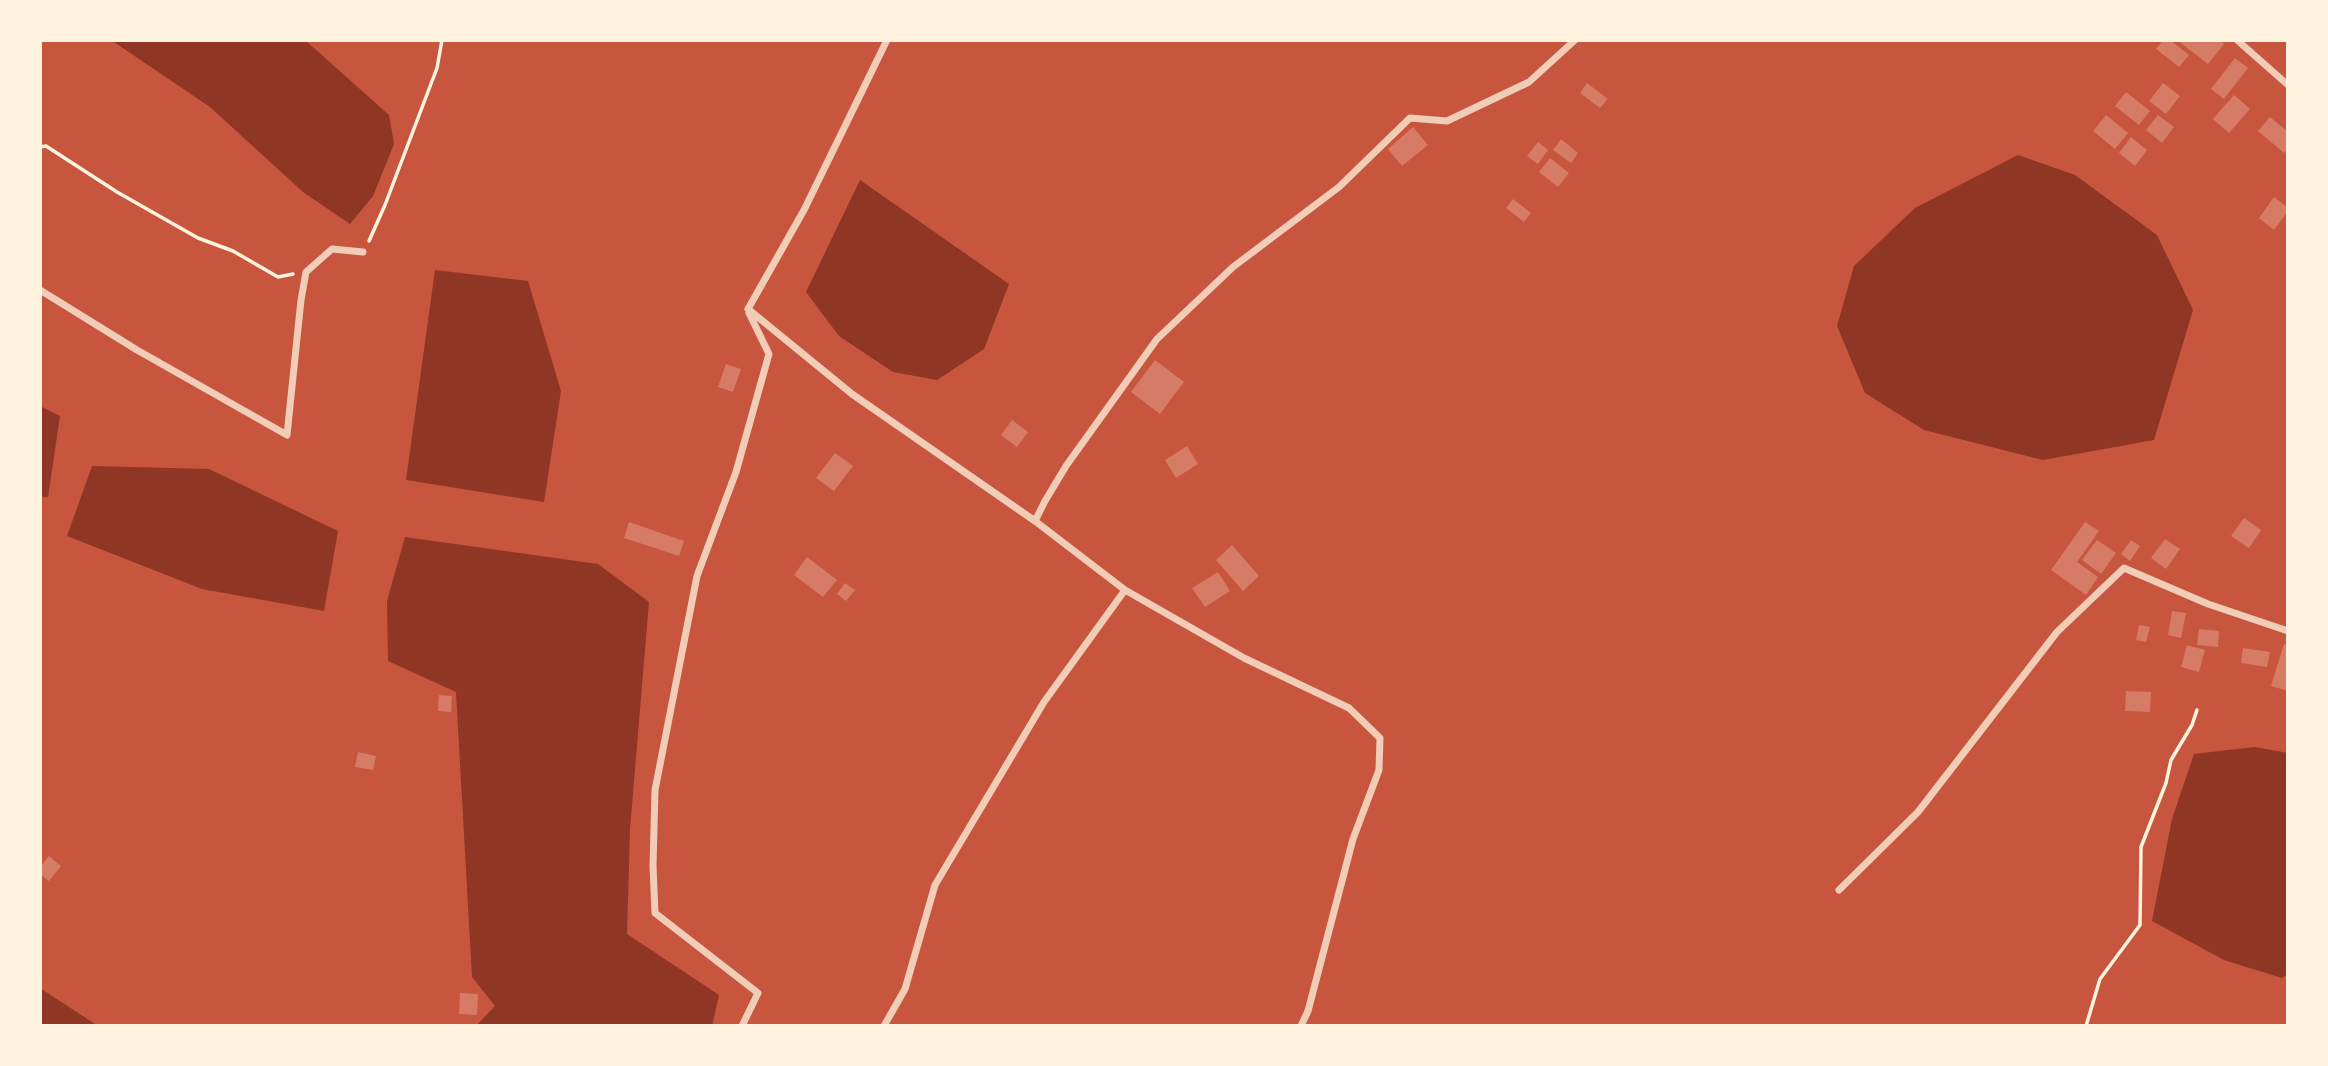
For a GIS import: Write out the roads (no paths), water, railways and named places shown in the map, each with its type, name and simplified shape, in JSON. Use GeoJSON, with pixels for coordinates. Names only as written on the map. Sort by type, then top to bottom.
{"type":"FeatureCollection","features":[{"type":"Feature","properties":{"kind":"street"},"geometry":{"type":"LineString","coordinates":[[748,309],[804,210],[887,40]]}},
{"type":"Feature","properties":{"kind":"street"},"geometry":{"type":"LineString","coordinates":[[1035,521],[1066,466],[1157,339],[1233,267],[1339,187],[1410,118],[1447,121],[1530,82],[1576,40]]}},
{"type":"Feature","properties":{"kind":"street"},"geometry":{"type":"LineString","coordinates":[[2237,40],[2288,85]]}},
{"type":"Feature","properties":{"kind":"street"},"geometry":{"type":"LineString","coordinates":[[40,290],[137,350],[287,435],[306,272],[332,249],[363,252]]}},
{"type":"Feature","properties":{"kind":"street"},"geometry":{"type":"LineString","coordinates":[[748,309],[852,394],[1035,521],[1125,590],[1244,658],[1349,708],[1380,738],[1379,770],[1353,839],[1308,1011],[1301,1026]]}},
{"type":"Feature","properties":{"kind":"street"},"geometry":{"type":"LineString","coordinates":[[742,1026],[758,993],[655,913],[653,866],[655,790],[697,576],[736,472],[769,354],[748,309]]}},
{"type":"Feature","properties":{"kind":"street"},"geometry":{"type":"LineString","coordinates":[[1839,890],[1918,812],[2057,632],[2123,568],[2208,604],[2288,631]]}},
{"type":"Feature","properties":{"kind":"street"},"geometry":{"type":"LineString","coordinates":[[884,1026],[905,989],[935,885],[1044,702],[1125,590]]}}]}
